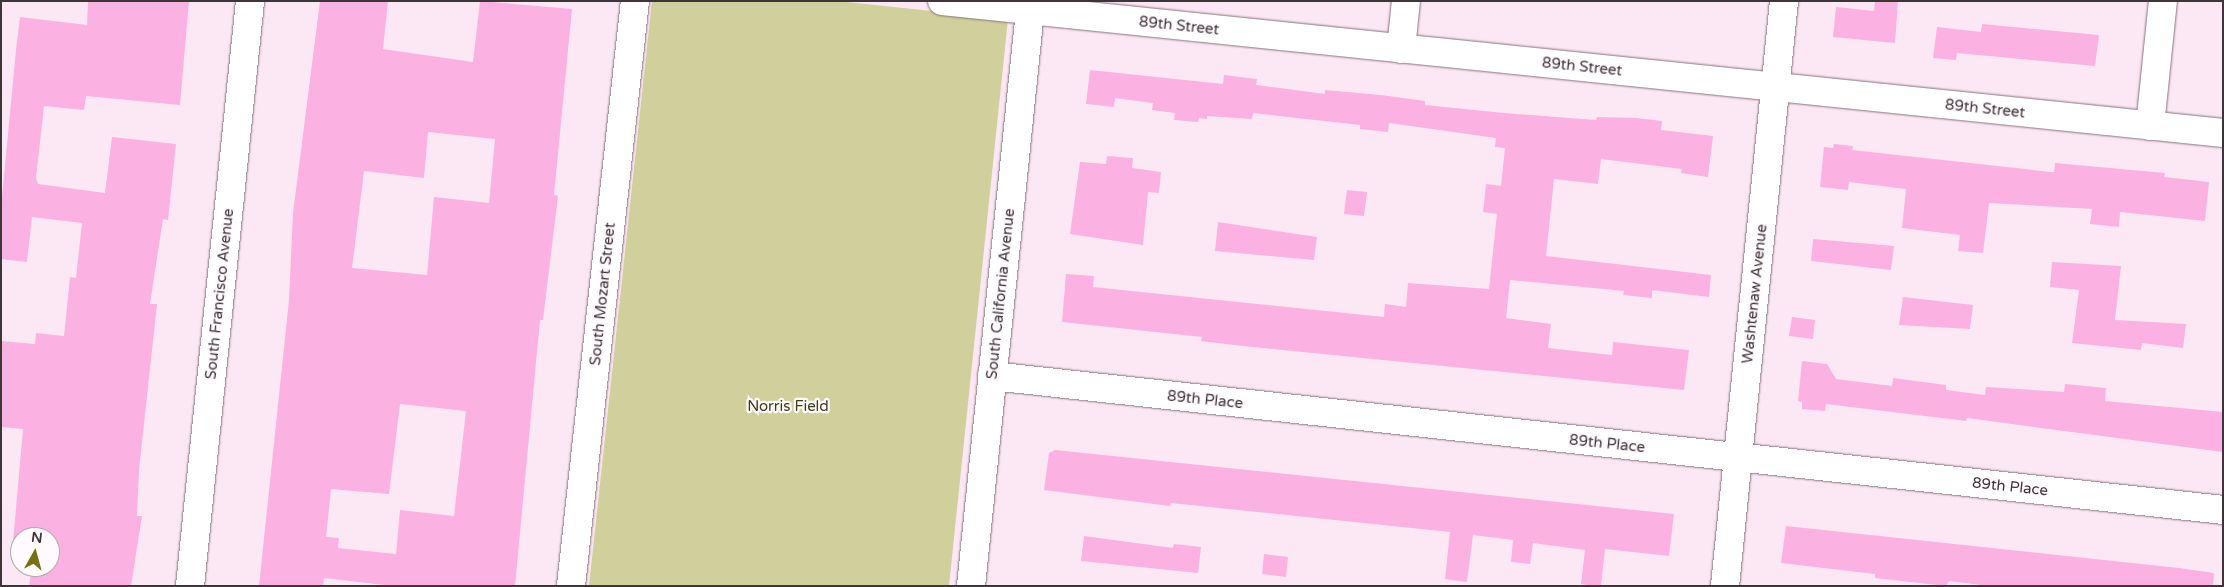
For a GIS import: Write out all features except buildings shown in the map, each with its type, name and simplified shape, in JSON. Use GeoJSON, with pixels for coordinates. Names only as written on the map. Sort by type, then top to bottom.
{"type":"FeatureCollection","features":[{"type":"Feature","properties":{"kind":"street","name":"South Francisco Avenue"},"geometry":{"type":"LineString","coordinates":[[190,586],[250,1]]}},
{"type":"Feature","properties":{"kind":"street","name":"South Mozart Street"},"geometry":{"type":"LineString","coordinates":[[571,586],[635,1]]}},
{"type":"Feature","properties":{"kind":"street","name":"89th Street"},"geometry":{"type":"LineString","coordinates":[[942,1],[1030,6],[1401,49],[2223,133]]}},
{"type":"Feature","properties":{"kind":"street"},"geometry":{"type":"LineString","coordinates":[[1401,49],[1406,1]]}},
{"type":"Feature","properties":{"kind":"street","name":"Washtenaw Avenue"},"geometry":{"type":"LineString","coordinates":[[1725,586],[1784,1]]}},
{"type":"Feature","properties":{"kind":"street"},"geometry":{"type":"LineString","coordinates":[[2150,126],[2163,1]]}},
{"type":"Feature","properties":{"kind":"street","name":"South California Avenue"},"geometry":{"type":"LineString","coordinates":[[971,586],[1030,6]]}},
{"type":"Feature","properties":{"kind":"street","name":"89th Place"},"geometry":{"type":"LineString","coordinates":[[992,376],[1738,459],[2223,510]]}},
{"type":"Feature","properties":{"kind":"green space","name":"Norris Field"},"geometry":{"type":"Polygon","coordinates":[[[652,1],[837,1],[1008,19],[949,586],[589,586],[652,1]]]}}]}
